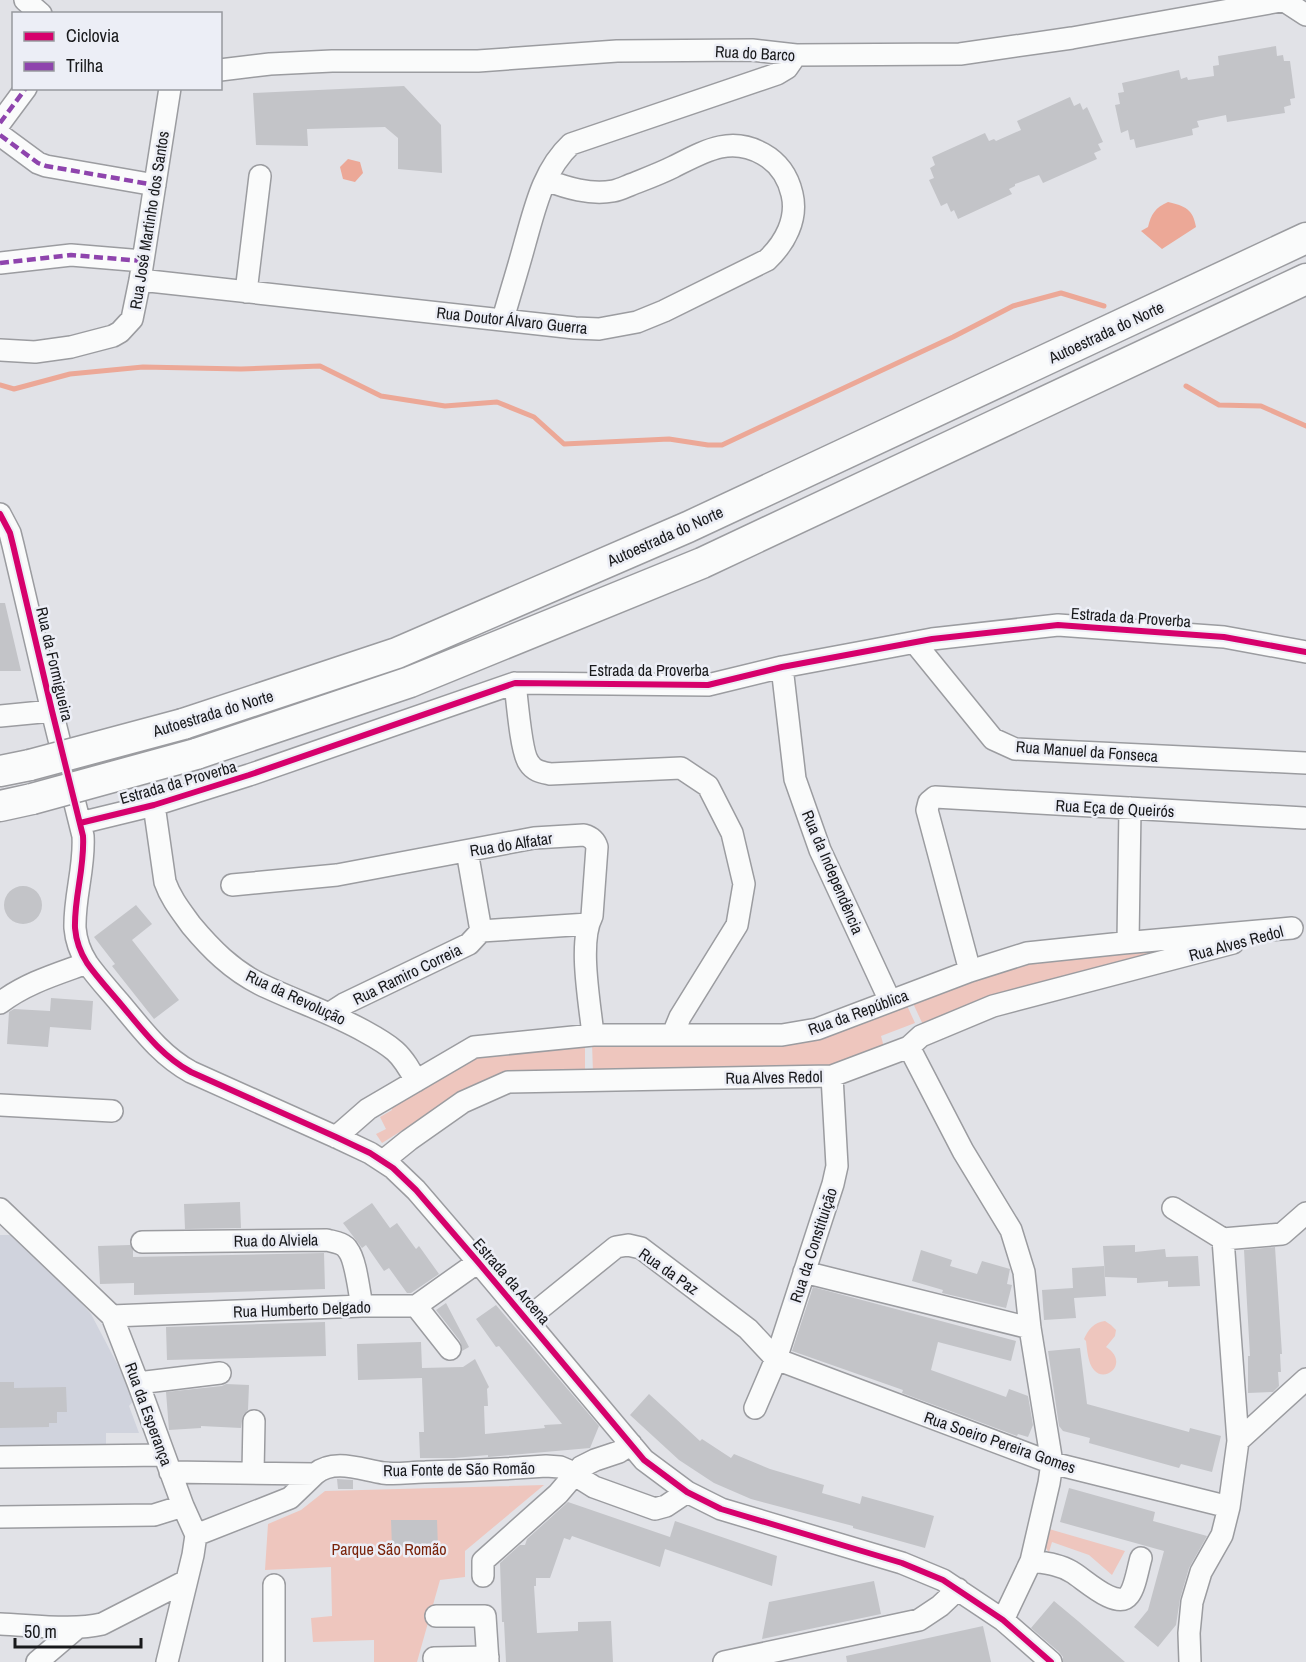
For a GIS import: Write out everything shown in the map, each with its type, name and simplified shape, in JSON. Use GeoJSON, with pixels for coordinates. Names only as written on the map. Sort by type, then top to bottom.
{"type":"FeatureCollection","features":[{"type":"Feature","properties":{"kind":"highway","name":"Autoestrada do Norte"},"geometry":{"type":"LineString","coordinates":[[0,771],[183,724],[397,653],[666,537],[1306,238]]}},
{"type":"Feature","properties":{"kind":"highway","name":"Autoestrada do Norte"},"geometry":{"type":"LineString","coordinates":[[0,806],[196,754],[410,682],[702,562],[1306,279]]}},
{"type":"Feature","properties":{"kind":"street"},"geometry":{"type":"LineString","coordinates":[[26,0],[38,12]]}},
{"type":"Feature","properties":{"kind":"street"},"geometry":{"type":"LineString","coordinates":[[1285,0],[1306,15]]}},
{"type":"Feature","properties":{"kind":"street","name":"Rua do Barco"},"geometry":{"type":"LineString","coordinates":[[222,70],[333,60],[478,61],[617,51],[752,50],[796,55],[938,56],[980,53],[1285,0]]}},
{"type":"Feature","properties":{"kind":"street"},"geometry":{"type":"LineString","coordinates":[[503,319],[537,200],[560,156],[571,144],[777,74],[787,68],[796,55]]}},
{"type":"Feature","properties":{"kind":"street"},"geometry":{"type":"LineString","coordinates":[[0,123],[25,90]]}},
{"type":"Feature","properties":{"kind":"street","name":"Rua José Martinho dos Santos"},"geometry":{"type":"LineString","coordinates":[[0,350],[48,351],[113,336],[132,319],[142,271],[170,90]]}},
{"type":"Feature","properties":{"kind":"street"},"geometry":{"type":"LineString","coordinates":[[0,135],[45,166],[155,185]]}},
{"type":"Feature","properties":{"kind":"street","name":"Rua Doutor Álvaro Guerra"},"geometry":{"type":"LineString","coordinates":[[0,263],[71,255],[246,292],[599,329],[637,322],[664,311],[767,260],[784,240],[793,212],[794,200],[790,187],[785,175],[777,165],[753,149],[740,146],[724,146],[707,150],[654,176],[614,191],[594,192],[568,188],[546,180]]}},
{"type":"Feature","properties":{"kind":"street"},"geometry":{"type":"LineString","coordinates":[[246,292],[260,176]]}},
{"type":"Feature","properties":{"kind":"street","name":"Rua da Formigueira"},"geometry":{"type":"LineString","coordinates":[[0,514],[14,544],[80,823]]}},
{"type":"Feature","properties":{"kind":"street","name":"Estrada da Proverba"},"geometry":{"type":"LineString","coordinates":[[80,823],[154,805],[249,775],[515,683],[708,685],[782,667],[915,643],[1058,625],[1224,636],[1306,651]]}},
{"type":"Feature","properties":{"kind":"street","name":"Rua Manuel da Fonseca"},"geometry":{"type":"LineString","coordinates":[[915,643],[993,739],[1015,749],[1306,763]]}},
{"type":"Feature","properties":{"kind":"street","name":"Rua da Independência"},"geometry":{"type":"LineString","coordinates":[[782,667],[795,779],[820,850],[890,1001]]}},
{"type":"Feature","properties":{"kind":"street"},"geometry":{"type":"LineString","coordinates":[[515,683],[525,756],[534,769],[550,774],[681,768],[708,786],[732,833],[744,884],[737,925],[680,1017],[673,1035]]}},
{"type":"Feature","properties":{"kind":"street"},"geometry":{"type":"LineString","coordinates":[[0,716],[52,711]]}},
{"type":"Feature","properties":{"kind":"street","name":"Rua Eça de Queirós"},"geometry":{"type":"LineString","coordinates":[[970,971],[927,810],[929,802],[934,797],[1304,818]]}},
{"type":"Feature","properties":{"kind":"street","name":"Rua da Revolução"},"geometry":{"type":"LineString","coordinates":[[154,805],[165,882],[169,893],[220,958],[259,983],[330,1013],[383,1042],[396,1051],[416,1081]]}},
{"type":"Feature","properties":{"kind":"street"},"geometry":{"type":"LineString","coordinates":[[1128,942],[1130,808]]}},
{"type":"Feature","properties":{"kind":"street","name":"Estrada da Arcena"},"geometry":{"type":"LineString","coordinates":[[80,823],[84,848],[76,907],[77,941],[87,963],[152,1042],[172,1060],[222,1087],[336,1137],[393,1168],[416,1190],[645,1460],[687,1492],[721,1509],[902,1563],[943,1580],[1003,1620],[1051,1662]]}},
{"type":"Feature","properties":{"kind":"street","name":"Rua do Alfatar"},"geometry":{"type":"LineString","coordinates":[[232,885],[337,875],[534,837],[590,836],[596,842],[597,847],[592,916],[584,945],[593,1035]]}},
{"type":"Feature","properties":{"kind":"street"},"geometry":{"type":"LineString","coordinates":[[467,851],[482,932],[588,924]]}},
{"type":"Feature","properties":{"kind":"street","name":"Rua da República"},"geometry":{"type":"LineString","coordinates":[[336,1137],[368,1109],[474,1047],[593,1035],[782,1035],[817,1029],[970,971],[1027,953],[1299,927]]}},
{"type":"Feature","properties":{"kind":"street","name":"Rua Alves Redol"},"geometry":{"type":"LineString","coordinates":[[383,1161],[464,1102],[508,1082],[832,1076],[909,1047],[921,1036],[993,1006],[1299,927]]}},
{"type":"Feature","properties":{"kind":"street","name":"Rua Ramiro Correia"},"geometry":{"type":"LineString","coordinates":[[330,1013],[344,1004],[469,944],[482,932]]}},
{"type":"Feature","properties":{"kind":"street"},"geometry":{"type":"LineString","coordinates":[[0,1003],[36,981],[87,963]]}},
{"type":"Feature","properties":{"kind":"street"},"geometry":{"type":"LineString","coordinates":[[909,1047],[963,1151],[1011,1230],[1024,1272],[1030,1328],[1052,1463],[1031,1561],[1003,1620]]}},
{"type":"Feature","properties":{"kind":"street","name":"Rua da Constituição"},"geometry":{"type":"LineString","coordinates":[[755,1408],[776,1359],[833,1184],[837,1166],[832,1076]]}},
{"type":"Feature","properties":{"kind":"street"},"geometry":{"type":"LineString","coordinates":[[0,1105],[112,1112]]}},
{"type":"Feature","properties":{"kind":"street"},"geometry":{"type":"LineString","coordinates":[[1173,1208],[1223,1239],[1282,1233],[1306,1213]]}},
{"type":"Feature","properties":{"kind":"street","name":"Rua da Esperança"},"geometry":{"type":"LineString","coordinates":[[0,1209],[112,1316],[196,1535]]}},
{"type":"Feature","properties":{"kind":"street"},"geometry":{"type":"LineString","coordinates":[[1190,1662],[1189,1633],[1192,1602],[1201,1572],[1222,1535],[1229,1507],[1238,1441],[1223,1239]]}},
{"type":"Feature","properties":{"kind":"street","name":"Rua do Alviela"},"geometry":{"type":"LineString","coordinates":[[142,1242],[327,1240],[339,1243],[348,1248],[352,1258],[362,1306]]}},
{"type":"Feature","properties":{"kind":"street","name":"Rua da Paz"},"geometry":{"type":"LineString","coordinates":[[527,1319],[616,1247],[628,1245],[641,1248],[748,1329],[776,1359]]}},
{"type":"Feature","properties":{"kind":"street"},"geometry":{"type":"LineString","coordinates":[[450,1349],[416,1306],[478,1262]]}},
{"type":"Feature","properties":{"kind":"street"},"geometry":{"type":"LineString","coordinates":[[804,1272],[1030,1328]]}},
{"type":"Feature","properties":{"kind":"street","name":"Rua Humberto Delgado"},"geometry":{"type":"LineString","coordinates":[[112,1316],[416,1306]]}},
{"type":"Feature","properties":{"kind":"street","name":"Rua Soeiro Pereira Gomes"},"geometry":{"type":"LineString","coordinates":[[776,1359],[1052,1463],[1229,1507]]}},
{"type":"Feature","properties":{"kind":"street"},"geometry":{"type":"LineString","coordinates":[[138,1383],[220,1373]]}},
{"type":"Feature","properties":{"kind":"street"},"geometry":{"type":"LineString","coordinates":[[1238,1441],[1306,1379]]}},
{"type":"Feature","properties":{"kind":"street"},"geometry":{"type":"LineString","coordinates":[[253,1472],[254,1420]]}},
{"type":"Feature","properties":{"kind":"street"},"geometry":{"type":"LineString","coordinates":[[483,1576],[483,1561],[563,1489],[587,1463],[619,1452],[631,1444]]}},
{"type":"Feature","properties":{"kind":"street","name":"Rua Fonte de São Romão"},"geometry":{"type":"LineString","coordinates":[[0,1457],[167,1463],[253,1472],[315,1474],[325,1468],[335,1466],[357,1467],[384,1473],[560,1467],[594,1487],[655,1509],[666,1506],[687,1492]]}},
{"type":"Feature","properties":{"kind":"street"},"geometry":{"type":"LineString","coordinates":[[167,1662],[196,1535],[290,1498],[315,1474]]}},
{"type":"Feature","properties":{"kind":"street"},"geometry":{"type":"LineString","coordinates":[[0,1517],[154,1515],[183,1506]]}},
{"type":"Feature","properties":{"kind":"street"},"geometry":{"type":"LineString","coordinates":[[1031,1561],[1052,1564],[1072,1571],[1101,1593],[1115,1598],[1124,1598],[1130,1594],[1141,1558]]}},
{"type":"Feature","properties":{"kind":"street"},"geometry":{"type":"LineString","coordinates":[[0,1624],[78,1627],[102,1624],[186,1581]]}},
{"type":"Feature","properties":{"kind":"street"},"geometry":{"type":"LineString","coordinates":[[274,1585],[274,1662]]}},
{"type":"Feature","properties":{"kind":"street"},"geometry":{"type":"LineString","coordinates":[[724,1662],[759,1658],[919,1620],[940,1606],[958,1589]]}},
{"type":"Feature","properties":{"kind":"street"},"geometry":{"type":"LineString","coordinates":[[434,1658],[488,1660],[485,1616],[436,1616]]}},
{"type":"Feature","properties":{"kind":"street"},"geometry":{"type":"LineString","coordinates":[[37,1662],[78,1627]]}},
{"type":"Feature","properties":{"kind":"shaded area"},"geometry":{"type":"Polygon","coordinates":[[[348,159],[360,162],[363,173],[355,182],[343,179],[340,167],[348,159]]]}},
{"type":"Feature","properties":{"kind":"shaded area"},"geometry":{"type":"Polygon","coordinates":[[[1168,202],[1187,209],[1193,216],[1196,227],[1162,249],[1141,231],[1148,227],[1157,209],[1168,202]]]}},
{"type":"Feature","properties":{"kind":"shaded area"},"geometry":{"type":"Polygon","coordinates":[[[0,1235],[18,1235],[91,1314],[134,1400],[129,1406],[139,1433],[106,1433],[106,1446],[0,1447],[0,1235]]]}},
{"type":"Feature","properties":{"kind":"green space"},"geometry":{"type":"Polygon","coordinates":[[[1151,945],[1152,958],[925,1029],[911,999],[1034,958],[1151,945]]]}},
{"type":"Feature","properties":{"kind":"green space"},"geometry":{"type":"Polygon","coordinates":[[[905,1001],[915,1023],[881,1036],[885,1051],[812,1071],[593,1073],[592,1043],[787,1040],[905,1001]]]}},
{"type":"Feature","properties":{"kind":"green space"},"geometry":{"type":"Polygon","coordinates":[[[585,1043],[585,1069],[542,1070],[540,1076],[438,1108],[382,1143],[376,1134],[386,1129],[380,1117],[392,1110],[390,1104],[463,1058],[585,1043]]]}},
{"type":"Feature","properties":{"kind":"green space"},"geometry":{"type":"Polygon","coordinates":[[[1105,1321],[1116,1330],[1115,1336],[1106,1347],[1113,1353],[1116,1365],[1109,1373],[1099,1374],[1092,1367],[1084,1339],[1092,1327],[1105,1321]]]}},
{"type":"Feature","properties":{"kind":"green space","name":"Parque São Romão"},"geometry":{"type":"Polygon","coordinates":[[[544,1485],[465,1551],[465,1577],[440,1580],[417,1662],[374,1662],[374,1640],[313,1642],[311,1618],[332,1616],[331,1567],[265,1570],[268,1524],[301,1510],[325,1491],[544,1485]]]}},
{"type":"Feature","properties":{"kind":"green space"},"geometry":{"type":"Polygon","coordinates":[[[1049,1529],[1125,1551],[1112,1575],[1089,1555],[1052,1542],[1049,1552],[1045,1544],[1049,1529]]]}},
{"type":"Feature","properties":{"kind":"building"},"geometry":{"type":"Polygon","coordinates":[[[1276,46],[1277,56],[1283,55],[1284,61],[1290,61],[1295,98],[1290,99],[1291,105],[1284,107],[1285,113],[1227,122],[1226,115],[1197,121],[1199,127],[1192,129],[1193,135],[1136,148],[1134,139],[1130,140],[1128,130],[1121,133],[1115,105],[1120,104],[1118,93],[1124,92],[1122,83],[1179,70],[1181,79],[1214,76],[1213,66],[1219,65],[1218,56],[1276,46]]]}},
{"type":"Feature","properties":{"kind":"building"},"geometry":{"type":"Polygon","coordinates":[[[404,86],[441,125],[442,173],[398,169],[398,138],[385,127],[307,129],[308,146],[256,145],[253,93],[404,86]]]}},
{"type":"Feature","properties":{"kind":"building"},"geometry":{"type":"Polygon","coordinates":[[[1070,97],[1074,106],[1080,103],[1083,110],[1087,107],[1103,142],[1098,144],[1101,150],[1094,153],[1097,159],[1043,183],[1039,175],[1015,184],[1009,189],[1012,194],[958,219],[954,210],[951,212],[947,203],[941,206],[929,180],[934,178],[930,168],[935,165],[932,157],[985,133],[989,141],[994,139],[996,141],[1021,130],[1017,121],[1070,97]]]}},
{"type":"Feature","properties":{"kind":"building"},"geometry":{"type":"Polygon","coordinates":[[[0,603],[5,603],[21,671],[0,671],[0,603]]]}},
{"type":"Feature","properties":{"kind":"building"},"geometry":{"type":"Polygon","coordinates":[[[23,886],[37,891],[42,905],[37,919],[23,924],[9,919],[4,905],[9,891],[23,886]]]}},
{"type":"Feature","properties":{"kind":"building"},"geometry":{"type":"Polygon","coordinates":[[[136,905],[152,924],[132,940],[179,1000],[154,1019],[112,966],[115,964],[94,937],[136,905]]]}},
{"type":"Feature","properties":{"kind":"building"},"geometry":{"type":"Polygon","coordinates":[[[51,998],[93,1001],[91,1030],[50,1027],[48,1047],[7,1044],[9,1012],[14,1009],[50,1011],[51,998]]]}},
{"type":"Feature","properties":{"kind":"building"},"geometry":{"type":"Polygon","coordinates":[[[240,1202],[241,1228],[185,1229],[184,1204],[240,1202]]]}},
{"type":"Feature","properties":{"kind":"building"},"geometry":{"type":"Polygon","coordinates":[[[372,1203],[390,1228],[397,1223],[416,1249],[419,1246],[439,1274],[411,1293],[407,1293],[389,1268],[384,1271],[366,1245],[362,1248],[343,1223],[372,1203]]]}},
{"type":"Feature","properties":{"kind":"building"},"geometry":{"type":"Polygon","coordinates":[[[130,1245],[133,1257],[324,1253],[325,1289],[134,1295],[134,1283],[100,1284],[98,1246],[130,1245]]]}},
{"type":"Feature","properties":{"kind":"building"},"geometry":{"type":"Polygon","coordinates":[[[1135,1245],[1135,1252],[1165,1249],[1166,1257],[1198,1256],[1200,1286],[1168,1287],[1168,1281],[1137,1283],[1137,1278],[1105,1277],[1103,1246],[1135,1245]]]}},
{"type":"Feature","properties":{"kind":"building"},"geometry":{"type":"Polygon","coordinates":[[[1275,1247],[1282,1354],[1280,1354],[1281,1372],[1278,1372],[1279,1386],[1273,1392],[1248,1393],[1248,1356],[1250,1356],[1244,1250],[1275,1247]]]}},
{"type":"Feature","properties":{"kind":"building"},"geometry":{"type":"Polygon","coordinates":[[[921,1250],[952,1260],[950,1266],[977,1274],[982,1261],[1010,1269],[1007,1284],[1012,1285],[1006,1308],[942,1293],[943,1290],[912,1281],[921,1250]]]}},
{"type":"Feature","properties":{"kind":"building"},"geometry":{"type":"Polygon","coordinates":[[[1104,1266],[1106,1296],[1074,1298],[1076,1318],[1044,1320],[1042,1290],[1073,1288],[1072,1268],[1104,1266]]]}},
{"type":"Feature","properties":{"kind":"building"},"geometry":{"type":"Polygon","coordinates":[[[813,1287],[1016,1341],[1011,1361],[938,1342],[931,1370],[1006,1397],[1009,1389],[1028,1396],[1033,1425],[1028,1437],[1018,1434],[1017,1436],[902,1393],[903,1390],[792,1351],[813,1287]]]}},
{"type":"Feature","properties":{"kind":"building"},"geometry":{"type":"Polygon","coordinates":[[[446,1303],[469,1347],[462,1351],[460,1341],[436,1310],[446,1303]]]}},
{"type":"Feature","properties":{"kind":"building"},"geometry":{"type":"Polygon","coordinates":[[[496,1305],[599,1426],[590,1448],[488,1457],[488,1455],[420,1458],[419,1432],[424,1432],[422,1378],[358,1380],[357,1344],[421,1342],[422,1368],[463,1367],[475,1359],[489,1387],[487,1389],[488,1406],[484,1406],[485,1434],[562,1424],[499,1346],[496,1347],[476,1319],[496,1305]]]}},
{"type":"Feature","properties":{"kind":"building"},"geometry":{"type":"Polygon","coordinates":[[[325,1322],[326,1356],[167,1360],[166,1327],[325,1322]]]}},
{"type":"Feature","properties":{"kind":"building"},"geometry":{"type":"Polygon","coordinates":[[[1080,1348],[1087,1404],[1189,1432],[1190,1428],[1221,1436],[1212,1472],[1181,1464],[1179,1468],[1089,1443],[1090,1438],[1063,1431],[1059,1426],[1048,1351],[1080,1348]]]}},
{"type":"Feature","properties":{"kind":"building"},"geometry":{"type":"Polygon","coordinates":[[[0,1382],[14,1382],[14,1388],[66,1387],[67,1412],[57,1412],[57,1423],[49,1423],[49,1427],[0,1428],[0,1382]]]}},
{"type":"Feature","properties":{"kind":"building"},"geometry":{"type":"Polygon","coordinates":[[[226,1384],[249,1385],[248,1410],[243,1415],[241,1428],[201,1426],[201,1428],[169,1430],[166,1392],[226,1384]]]}},
{"type":"Feature","properties":{"kind":"building"},"geometry":{"type":"Polygon","coordinates":[[[649,1394],[700,1441],[702,1439],[731,1458],[734,1454],[770,1469],[824,1485],[822,1493],[860,1504],[862,1496],[934,1516],[925,1548],[751,1499],[714,1483],[679,1460],[630,1415],[649,1394]]]}},
{"type":"Feature","properties":{"kind":"building"},"geometry":{"type":"Polygon","coordinates":[[[337,1479],[353,1480],[353,1489],[338,1489],[337,1479]]]}},
{"type":"Feature","properties":{"kind":"building"},"geometry":{"type":"Polygon","coordinates":[[[1069,1488],[1155,1512],[1153,1521],[1207,1536],[1189,1568],[1180,1599],[1176,1625],[1158,1647],[1134,1627],[1148,1610],[1164,1551],[1060,1522],[1069,1488]]]}},
{"type":"Feature","properties":{"kind":"building"},"geometry":{"type":"Polygon","coordinates":[[[568,1502],[670,1537],[675,1521],[777,1556],[772,1586],[665,1549],[660,1567],[572,1536],[570,1540],[564,1538],[550,1578],[536,1578],[536,1586],[534,1586],[537,1633],[578,1631],[578,1622],[611,1621],[613,1662],[506,1662],[500,1563],[520,1545],[525,1545],[527,1539],[568,1502]]]}},
{"type":"Feature","properties":{"kind":"building"},"geometry":{"type":"Polygon","coordinates":[[[391,1520],[437,1520],[438,1547],[392,1547],[391,1520]]]}},
{"type":"Feature","properties":{"kind":"building"},"geometry":{"type":"Polygon","coordinates":[[[874,1581],[881,1614],[762,1639],[769,1602],[874,1581]]]}},
{"type":"Feature","properties":{"kind":"building"},"geometry":{"type":"Polygon","coordinates":[[[1054,1601],[1125,1662],[1063,1662],[1063,1657],[1059,1652],[1031,1628],[1054,1601]]]}},
{"type":"Feature","properties":{"kind":"building"},"geometry":{"type":"Polygon","coordinates":[[[983,1626],[991,1662],[847,1662],[846,1656],[983,1626]]]}},
{"type":"Feature","properties":{"kind":"waterway"},"geometry":{"type":"LineString","coordinates":[[0,385],[14,389],[70,374],[143,367],[241,369],[320,366],[381,396],[445,406],[497,402],[534,417],[564,444],[669,439],[722,445],[953,337],[1013,306],[1061,293],[1104,306]]}},
{"type":"Feature","properties":{"kind":"waterway"},"geometry":{"type":"LineString","coordinates":[[1186,386],[1219,405],[1261,406],[1306,426]]}},
{"type":"Feature","properties":{"kind":"marked path"},"geometry":{"type":"LineString","coordinates":[[0,123],[25,90]]}},
{"type":"Feature","properties":{"kind":"marked path"},"geometry":{"type":"LineString","coordinates":[[0,135],[38,163],[46,166],[155,185]]}},
{"type":"Feature","properties":{"kind":"marked path"},"geometry":{"type":"LineString","coordinates":[[0,263],[71,255],[143,261]]}},
{"type":"Feature","properties":{"kind":"cycle path"},"geometry":{"type":"LineString","coordinates":[[0,514],[10,533],[83,836],[75,916],[77,941],[82,955],[91,968],[152,1040],[170,1058],[191,1072],[370,1153],[393,1168],[416,1190],[478,1262],[644,1460],[687,1492],[721,1509],[902,1563],[943,1580],[1003,1620],[1051,1662]]}},
{"type":"Feature","properties":{"kind":"cycle path"},"geometry":{"type":"LineString","coordinates":[[80,823],[154,805],[249,775],[515,683],[708,685],[782,667],[932,639],[1058,625],[1224,637],[1306,652]]}}]}
